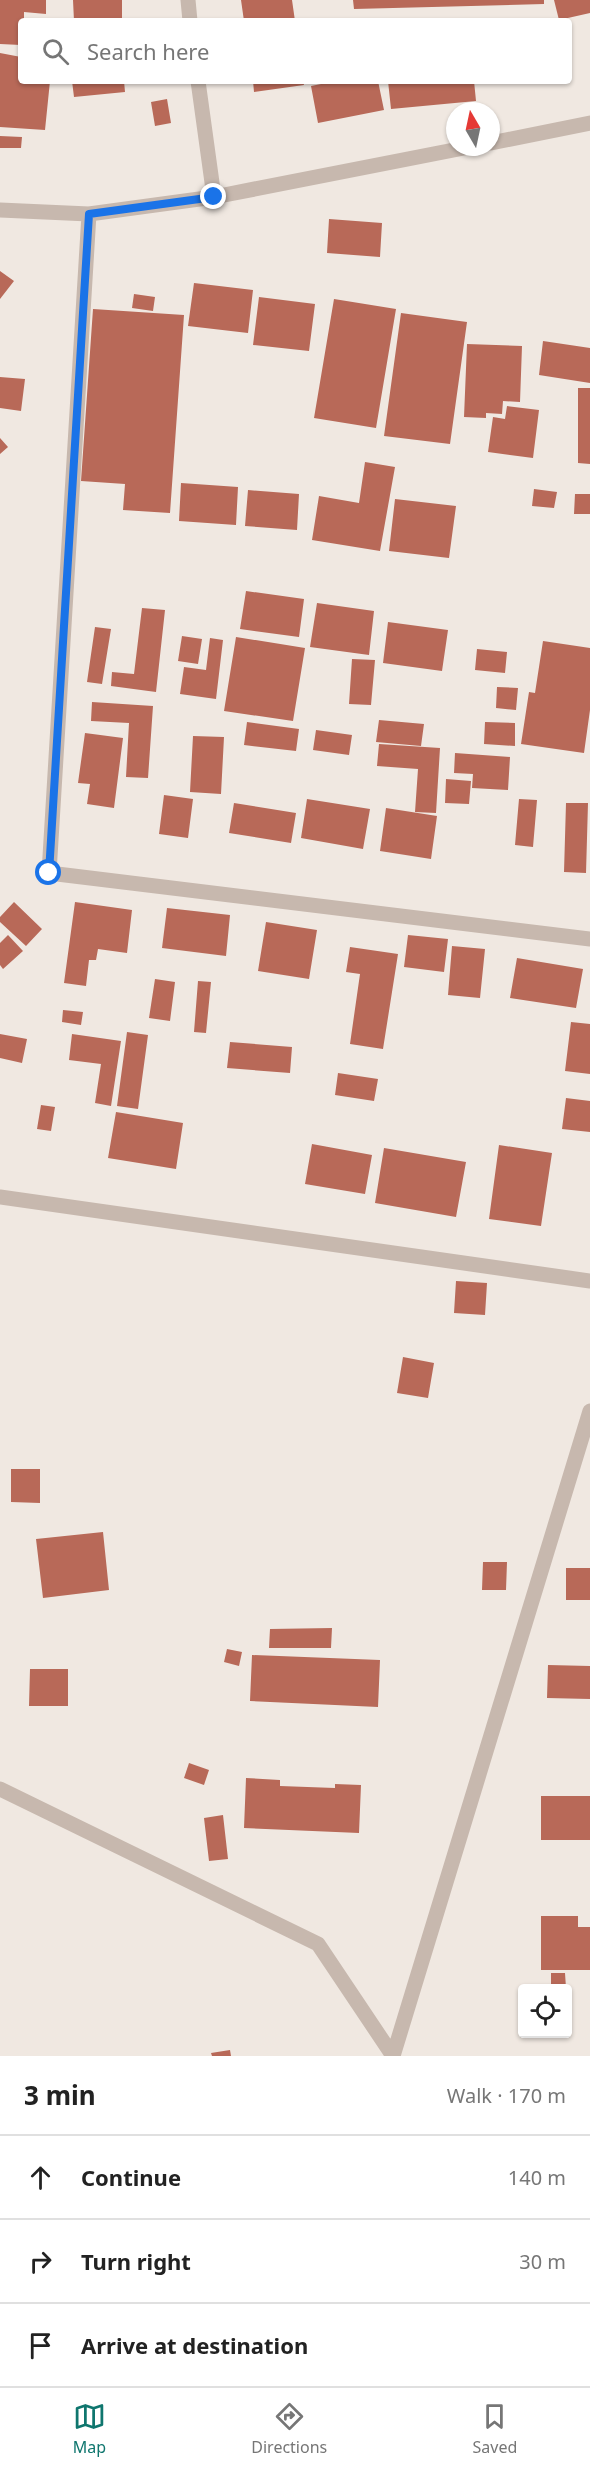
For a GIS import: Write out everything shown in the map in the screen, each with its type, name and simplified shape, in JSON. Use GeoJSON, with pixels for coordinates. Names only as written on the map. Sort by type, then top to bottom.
{"type":"FeatureCollection","features":[{"type":"Feature","properties":{"kind":"street"},"geometry":{"type":"LineString","coordinates":[[188,0],[190,18]]}},
{"type":"Feature","properties":{"kind":"street"},"geometry":{"type":"LineString","coordinates":[[198,84],[214,197]]}},
{"type":"Feature","properties":{"kind":"street"},"geometry":{"type":"LineString","coordinates":[[500,141],[590,123]]}},
{"type":"Feature","properties":{"kind":"street"},"geometry":{"type":"LineString","coordinates":[[0,210],[89,214],[214,197],[446,152]]}},
{"type":"Feature","properties":{"kind":"street"},"geometry":{"type":"LineString","coordinates":[[89,214],[49,873],[590,939]]}},
{"type":"Feature","properties":{"kind":"street"},"geometry":{"type":"LineString","coordinates":[[0,1197],[590,1281]]}},
{"type":"Feature","properties":{"kind":"street"},"geometry":{"type":"LineString","coordinates":[[0,1789],[318,1944],[393,2056],[590,1411]]}},
{"type":"Feature","properties":{"kind":"building"},"geometry":{"type":"Polygon","coordinates":[[[0,0],[46,0],[46,14],[24,12],[24,18],[18,18],[18,45],[0,44],[0,0]]]}},
{"type":"Feature","properties":{"kind":"building"},"geometry":{"type":"Polygon","coordinates":[[[73,0],[122,0],[122,18],[74,18],[73,0]]]}},
{"type":"Feature","properties":{"kind":"building"},"geometry":{"type":"Polygon","coordinates":[[[241,0],[292,0],[295,18],[244,18],[241,0]]]}},
{"type":"Feature","properties":{"kind":"building"},"geometry":{"type":"Polygon","coordinates":[[[353,0],[544,0],[544,4],[354,9],[353,0]]]}},
{"type":"Feature","properties":{"kind":"building"},"geometry":{"type":"Polygon","coordinates":[[[554,0],[590,0],[590,13],[558,18],[554,0]]]}},
{"type":"Feature","properties":{"kind":"building"},"geometry":{"type":"Polygon","coordinates":[[[0,53],[18,56],[18,84],[50,84],[45,130],[0,127],[0,53]]]}},
{"type":"Feature","properties":{"kind":"building"},"geometry":{"type":"Polygon","coordinates":[[[72,84],[124,84],[125,92],[74,97],[72,84]]]}},
{"type":"Feature","properties":{"kind":"building"},"geometry":{"type":"Polygon","coordinates":[[[253,84],[304,85],[254,92],[253,84]]]}},
{"type":"Feature","properties":{"kind":"building"},"geometry":{"type":"Polygon","coordinates":[[[379,84],[384,110],[318,123],[311,86],[379,84]]]}},
{"type":"Feature","properties":{"kind":"building"},"geometry":{"type":"Polygon","coordinates":[[[388,84],[474,84],[476,101],[446,102],[446,104],[391,109],[388,84]]]}},
{"type":"Feature","properties":{"kind":"building"},"geometry":{"type":"Polygon","coordinates":[[[167,99],[171,123],[155,126],[151,102],[167,99]]]}},
{"type":"Feature","properties":{"kind":"building"},"geometry":{"type":"Polygon","coordinates":[[[0,136],[22,137],[21,148],[0,148],[0,136]]]}},
{"type":"Feature","properties":{"kind":"building"},"geometry":{"type":"Polygon","coordinates":[[[329,219],[382,223],[380,257],[327,253],[329,219]]]}},
{"type":"Feature","properties":{"kind":"building"},"geometry":{"type":"Polygon","coordinates":[[[0,271],[14,281],[0,299],[0,271]]]}},
{"type":"Feature","properties":{"kind":"building"},"geometry":{"type":"Polygon","coordinates":[[[194,283],[253,290],[248,333],[188,326],[194,283]]]}},
{"type":"Feature","properties":{"kind":"building"},"geometry":{"type":"Polygon","coordinates":[[[134,294],[155,297],[153,311],[132,308],[134,294]]]}},
{"type":"Feature","properties":{"kind":"building"},"geometry":{"type":"Polygon","coordinates":[[[259,297],[315,304],[309,351],[253,345],[259,297]]]}},
{"type":"Feature","properties":{"kind":"building"},"geometry":{"type":"Polygon","coordinates":[[[334,299],[396,309],[376,428],[314,418],[334,299]]]}},
{"type":"Feature","properties":{"kind":"building"},"geometry":{"type":"Polygon","coordinates":[[[93,309],[184,315],[170,513],[123,510],[125,484],[81,481],[93,309]]]}},
{"type":"Feature","properties":{"kind":"building"},"geometry":{"type":"Polygon","coordinates":[[[401,313],[467,322],[450,444],[384,436],[401,313]]]}},
{"type":"Feature","properties":{"kind":"building"},"geometry":{"type":"Polygon","coordinates":[[[543,341],[590,348],[590,383],[539,375],[543,341]]]}},
{"type":"Feature","properties":{"kind":"building"},"geometry":{"type":"Polygon","coordinates":[[[467,344],[522,346],[520,402],[503,401],[502,414],[486,413],[486,418],[464,417],[467,344]]]}},
{"type":"Feature","properties":{"kind":"building"},"geometry":{"type":"Polygon","coordinates":[[[0,377],[25,379],[21,411],[0,408],[0,377]]]}},
{"type":"Feature","properties":{"kind":"building"},"geometry":{"type":"Polygon","coordinates":[[[578,388],[590,388],[590,464],[578,463],[578,388]]]}},
{"type":"Feature","properties":{"kind":"building"},"geometry":{"type":"Polygon","coordinates":[[[507,406],[539,410],[533,458],[488,452],[493,417],[505,419],[507,406]]]}},
{"type":"Feature","properties":{"kind":"building"},"geometry":{"type":"Polygon","coordinates":[[[0,438],[8,447],[0,454],[0,438]]]}},
{"type":"Feature","properties":{"kind":"building"},"geometry":{"type":"Polygon","coordinates":[[[365,462],[395,467],[380,551],[312,540],[319,496],[359,503],[365,462]]]}},
{"type":"Feature","properties":{"kind":"building"},"geometry":{"type":"Polygon","coordinates":[[[181,483],[238,487],[236,525],[179,521],[181,483]]]}},
{"type":"Feature","properties":{"kind":"building"},"geometry":{"type":"Polygon","coordinates":[[[534,489],[557,492],[554,508],[532,506],[534,489]]]}},
{"type":"Feature","properties":{"kind":"building"},"geometry":{"type":"Polygon","coordinates":[[[248,490],[299,494],[297,530],[245,526],[248,490]]]}},
{"type":"Feature","properties":{"kind":"building"},"geometry":{"type":"Polygon","coordinates":[[[575,494],[590,494],[590,514],[574,514],[575,494]]]}},
{"type":"Feature","properties":{"kind":"building"},"geometry":{"type":"Polygon","coordinates":[[[395,499],[456,506],[449,558],[389,551],[395,499]]]}},
{"type":"Feature","properties":{"kind":"building"},"geometry":{"type":"Polygon","coordinates":[[[246,591],[304,599],[299,637],[240,629],[246,591]]]}},
{"type":"Feature","properties":{"kind":"building"},"geometry":{"type":"Polygon","coordinates":[[[317,603],[374,611],[369,655],[310,647],[317,603]]]}},
{"type":"Feature","properties":{"kind":"building"},"geometry":{"type":"Polygon","coordinates":[[[142,608],[165,610],[156,692],[111,686],[112,672],[134,674],[142,608]]]}},
{"type":"Feature","properties":{"kind":"building"},"geometry":{"type":"Polygon","coordinates":[[[388,622],[448,630],[442,671],[383,663],[388,622]]]}},
{"type":"Feature","properties":{"kind":"building"},"geometry":{"type":"Polygon","coordinates":[[[95,627],[111,629],[102,684],[87,682],[95,627]]]}},
{"type":"Feature","properties":{"kind":"building"},"geometry":{"type":"Polygon","coordinates":[[[182,636],[202,639],[198,664],[178,661],[182,636]]]}},
{"type":"Feature","properties":{"kind":"building"},"geometry":{"type":"Polygon","coordinates":[[[236,637],[305,648],[293,721],[224,711],[236,637]]]}},
{"type":"Feature","properties":{"kind":"building"},"geometry":{"type":"Polygon","coordinates":[[[210,638],[223,640],[216,699],[180,694],[184,667],[206,670],[210,638]]]}},
{"type":"Feature","properties":{"kind":"building"},"geometry":{"type":"Polygon","coordinates":[[[543,641],[590,648],[590,710],[584,753],[521,744],[529,692],[535,693],[543,641]]]}},
{"type":"Feature","properties":{"kind":"building"},"geometry":{"type":"Polygon","coordinates":[[[477,649],[507,652],[505,673],[475,670],[477,649]]]}},
{"type":"Feature","properties":{"kind":"building"},"geometry":{"type":"Polygon","coordinates":[[[352,659],[375,660],[371,705],[349,704],[352,659]]]}},
{"type":"Feature","properties":{"kind":"building"},"geometry":{"type":"Polygon","coordinates":[[[497,687],[518,688],[516,710],[496,708],[497,687]]]}},
{"type":"Feature","properties":{"kind":"building"},"geometry":{"type":"Polygon","coordinates":[[[92,702],[153,706],[148,778],[126,777],[129,723],[91,721],[92,702]]]}},
{"type":"Feature","properties":{"kind":"building"},"geometry":{"type":"Polygon","coordinates":[[[379,720],[424,724],[421,746],[376,742],[379,720]]]}},
{"type":"Feature","properties":{"kind":"building"},"geometry":{"type":"Polygon","coordinates":[[[247,722],[299,729],[296,751],[244,745],[247,722]]]}},
{"type":"Feature","properties":{"kind":"building"},"geometry":{"type":"Polygon","coordinates":[[[485,722],[515,723],[515,746],[484,744],[485,722]]]}},
{"type":"Feature","properties":{"kind":"building"},"geometry":{"type":"Polygon","coordinates":[[[316,730],[352,735],[349,755],[313,750],[316,730]]]}},
{"type":"Feature","properties":{"kind":"building"},"geometry":{"type":"Polygon","coordinates":[[[85,733],[123,738],[114,808],[87,804],[90,784],[78,783],[85,733]]]}},
{"type":"Feature","properties":{"kind":"building"},"geometry":{"type":"Polygon","coordinates":[[[193,736],[224,737],[221,794],[190,792],[193,736]]]}},
{"type":"Feature","properties":{"kind":"building"},"geometry":{"type":"Polygon","coordinates":[[[379,744],[440,748],[436,813],[415,812],[418,769],[377,766],[379,744]]]}},
{"type":"Feature","properties":{"kind":"building"},"geometry":{"type":"Polygon","coordinates":[[[455,753],[510,757],[508,790],[472,788],[473,774],[454,773],[455,753]]]}},
{"type":"Feature","properties":{"kind":"building"},"geometry":{"type":"Polygon","coordinates":[[[446,779],[471,781],[469,804],[445,803],[446,779]]]}},
{"type":"Feature","properties":{"kind":"building"},"geometry":{"type":"Polygon","coordinates":[[[164,795],[193,799],[188,838],[159,834],[164,795]]]}},
{"type":"Feature","properties":{"kind":"building"},"geometry":{"type":"Polygon","coordinates":[[[307,799],[370,809],[363,849],[301,838],[307,799]]]}},
{"type":"Feature","properties":{"kind":"building"},"geometry":{"type":"Polygon","coordinates":[[[519,799],[537,800],[533,847],[515,845],[519,799]]]}},
{"type":"Feature","properties":{"kind":"building"},"geometry":{"type":"Polygon","coordinates":[[[234,803],[296,813],[291,843],[229,833],[234,803]]]}},
{"type":"Feature","properties":{"kind":"building"},"geometry":{"type":"Polygon","coordinates":[[[566,803],[588,803],[586,873],[564,872],[566,803]]]}},
{"type":"Feature","properties":{"kind":"building"},"geometry":{"type":"Polygon","coordinates":[[[386,808],[437,816],[431,859],[380,851],[386,808]]]}},
{"type":"Feature","properties":{"kind":"building"},"geometry":{"type":"Polygon","coordinates":[[[14,902],[42,929],[26,946],[0,922],[0,917],[14,902]]]}},
{"type":"Feature","properties":{"kind":"building"},"geometry":{"type":"Polygon","coordinates":[[[75,902],[132,910],[127,953],[98,949],[96,960],[89,960],[86,986],[64,983],[75,902]]]}},
{"type":"Feature","properties":{"kind":"building"},"geometry":{"type":"Polygon","coordinates":[[[167,908],[230,915],[226,956],[162,948],[167,908]]]}},
{"type":"Feature","properties":{"kind":"building"},"geometry":{"type":"Polygon","coordinates":[[[266,922],[317,930],[309,979],[258,971],[266,922]]]}},
{"type":"Feature","properties":{"kind":"building"},"geometry":{"type":"Polygon","coordinates":[[[8,935],[23,951],[3,969],[0,965],[0,943],[8,935]]]}},
{"type":"Feature","properties":{"kind":"building"},"geometry":{"type":"Polygon","coordinates":[[[408,935],[448,939],[444,972],[404,967],[408,935]]]}},
{"type":"Feature","properties":{"kind":"building"},"geometry":{"type":"Polygon","coordinates":[[[452,946],[485,949],[480,998],[448,995],[452,946]]]}},
{"type":"Feature","properties":{"kind":"building"},"geometry":{"type":"Polygon","coordinates":[[[350,947],[398,954],[383,1049],[350,1044],[360,974],[346,972],[350,947]]]}},
{"type":"Feature","properties":{"kind":"building"},"geometry":{"type":"Polygon","coordinates":[[[517,958],[583,969],[576,1008],[510,998],[517,958]]]}},
{"type":"Feature","properties":{"kind":"building"},"geometry":{"type":"Polygon","coordinates":[[[155,979],[175,982],[170,1021],[149,1018],[155,979]]]}},
{"type":"Feature","properties":{"kind":"building"},"geometry":{"type":"Polygon","coordinates":[[[198,981],[211,982],[206,1033],[194,1032],[198,981]]]}},
{"type":"Feature","properties":{"kind":"building"},"geometry":{"type":"Polygon","coordinates":[[[63,1010],[83,1012],[81,1025],[62,1022],[63,1010]]]}},
{"type":"Feature","properties":{"kind":"building"},"geometry":{"type":"Polygon","coordinates":[[[571,1022],[590,1024],[590,1074],[565,1071],[571,1022]]]}},
{"type":"Feature","properties":{"kind":"building"},"geometry":{"type":"Polygon","coordinates":[[[127,1032],[148,1035],[138,1109],[117,1106],[127,1032]]]}},
{"type":"Feature","properties":{"kind":"building"},"geometry":{"type":"Polygon","coordinates":[[[0,1034],[27,1039],[22,1063],[0,1058],[0,1034]]]}},
{"type":"Feature","properties":{"kind":"building"},"geometry":{"type":"Polygon","coordinates":[[[72,1034],[121,1041],[111,1106],[95,1103],[101,1064],[69,1060],[72,1034]]]}},
{"type":"Feature","properties":{"kind":"building"},"geometry":{"type":"Polygon","coordinates":[[[230,1042],[292,1047],[290,1073],[227,1068],[230,1042]]]}},
{"type":"Feature","properties":{"kind":"building"},"geometry":{"type":"Polygon","coordinates":[[[338,1073],[378,1079],[374,1101],[335,1095],[338,1073]]]}},
{"type":"Feature","properties":{"kind":"building"},"geometry":{"type":"Polygon","coordinates":[[[566,1098],[590,1101],[590,1132],[562,1129],[566,1098]]]}},
{"type":"Feature","properties":{"kind":"building"},"geometry":{"type":"Polygon","coordinates":[[[41,1105],[55,1107],[51,1131],[37,1129],[41,1105]]]}},
{"type":"Feature","properties":{"kind":"building"},"geometry":{"type":"Polygon","coordinates":[[[116,1112],[183,1123],[176,1169],[108,1158],[116,1112]]]}},
{"type":"Feature","properties":{"kind":"building"},"geometry":{"type":"Polygon","coordinates":[[[312,1144],[372,1155],[365,1194],[305,1184],[312,1144]]]}},
{"type":"Feature","properties":{"kind":"building"},"geometry":{"type":"Polygon","coordinates":[[[499,1145],[552,1153],[541,1226],[489,1219],[499,1145]]]}},
{"type":"Feature","properties":{"kind":"building"},"geometry":{"type":"Polygon","coordinates":[[[384,1148],[466,1162],[456,1217],[375,1203],[384,1148]]]}},
{"type":"Feature","properties":{"kind":"building"},"geometry":{"type":"Polygon","coordinates":[[[456,1281],[487,1283],[485,1315],[454,1313],[456,1281]]]}},
{"type":"Feature","properties":{"kind":"building"},"geometry":{"type":"Polygon","coordinates":[[[403,1357],[434,1363],[428,1398],[397,1393],[403,1357]]]}},
{"type":"Feature","properties":{"kind":"building"},"geometry":{"type":"Polygon","coordinates":[[[11,1469],[40,1469],[40,1503],[11,1502],[11,1469]]]}},
{"type":"Feature","properties":{"kind":"building"},"geometry":{"type":"Polygon","coordinates":[[[103,1532],[109,1590],[43,1598],[36,1539],[103,1532]]]}},
{"type":"Feature","properties":{"kind":"building"},"geometry":{"type":"Polygon","coordinates":[[[483,1562],[507,1562],[506,1590],[482,1590],[483,1562]]]}},
{"type":"Feature","properties":{"kind":"building"},"geometry":{"type":"Polygon","coordinates":[[[566,1568],[590,1568],[590,1600],[566,1600],[566,1568]]]}},
{"type":"Feature","properties":{"kind":"building"},"geometry":{"type":"Polygon","coordinates":[[[332,1628],[331,1648],[269,1648],[270,1629],[332,1628]]]}},
{"type":"Feature","properties":{"kind":"building"},"geometry":{"type":"Polygon","coordinates":[[[227,1649],[242,1652],[239,1666],[224,1662],[227,1649]]]}},
{"type":"Feature","properties":{"kind":"building"},"geometry":{"type":"Polygon","coordinates":[[[252,1655],[380,1660],[378,1707],[250,1701],[252,1655]]]}},
{"type":"Feature","properties":{"kind":"building"},"geometry":{"type":"Polygon","coordinates":[[[548,1665],[590,1666],[590,1699],[547,1698],[548,1665]]]}},
{"type":"Feature","properties":{"kind":"building"},"geometry":{"type":"Polygon","coordinates":[[[30,1669],[68,1669],[68,1706],[29,1706],[30,1669]]]}},
{"type":"Feature","properties":{"kind":"building"},"geometry":{"type":"Polygon","coordinates":[[[189,1763],[209,1770],[204,1785],[184,1778],[189,1763]]]}},
{"type":"Feature","properties":{"kind":"building"},"geometry":{"type":"Polygon","coordinates":[[[246,1778],[280,1780],[280,1786],[335,1788],[335,1784],[361,1785],[359,1833],[244,1828],[246,1778]]]}},
{"type":"Feature","properties":{"kind":"building"},"geometry":{"type":"Polygon","coordinates":[[[541,1796],[590,1796],[590,1840],[541,1840],[541,1796]]]}},
{"type":"Feature","properties":{"kind":"building"},"geometry":{"type":"Polygon","coordinates":[[[223,1815],[228,1859],[209,1861],[204,1818],[223,1815]]]}},
{"type":"Feature","properties":{"kind":"building"},"geometry":{"type":"Polygon","coordinates":[[[541,1916],[578,1916],[578,1927],[590,1927],[590,1970],[541,1970],[541,1916]]]}},
{"type":"Feature","properties":{"kind":"building"},"geometry":{"type":"Polygon","coordinates":[[[551,1973],[565,1973],[566,1984],[551,1984],[551,1973]]]}},
{"type":"Feature","properties":{"kind":"building"},"geometry":{"type":"Polygon","coordinates":[[[230,2050],[231,2056],[212,2056],[211,2053],[230,2050]]]}},
{"type":"Feature","properties":{"kind":"route"},"geometry":{"type":"LineString","coordinates":[[49,873],[89,214],[214,197]]}}]}
